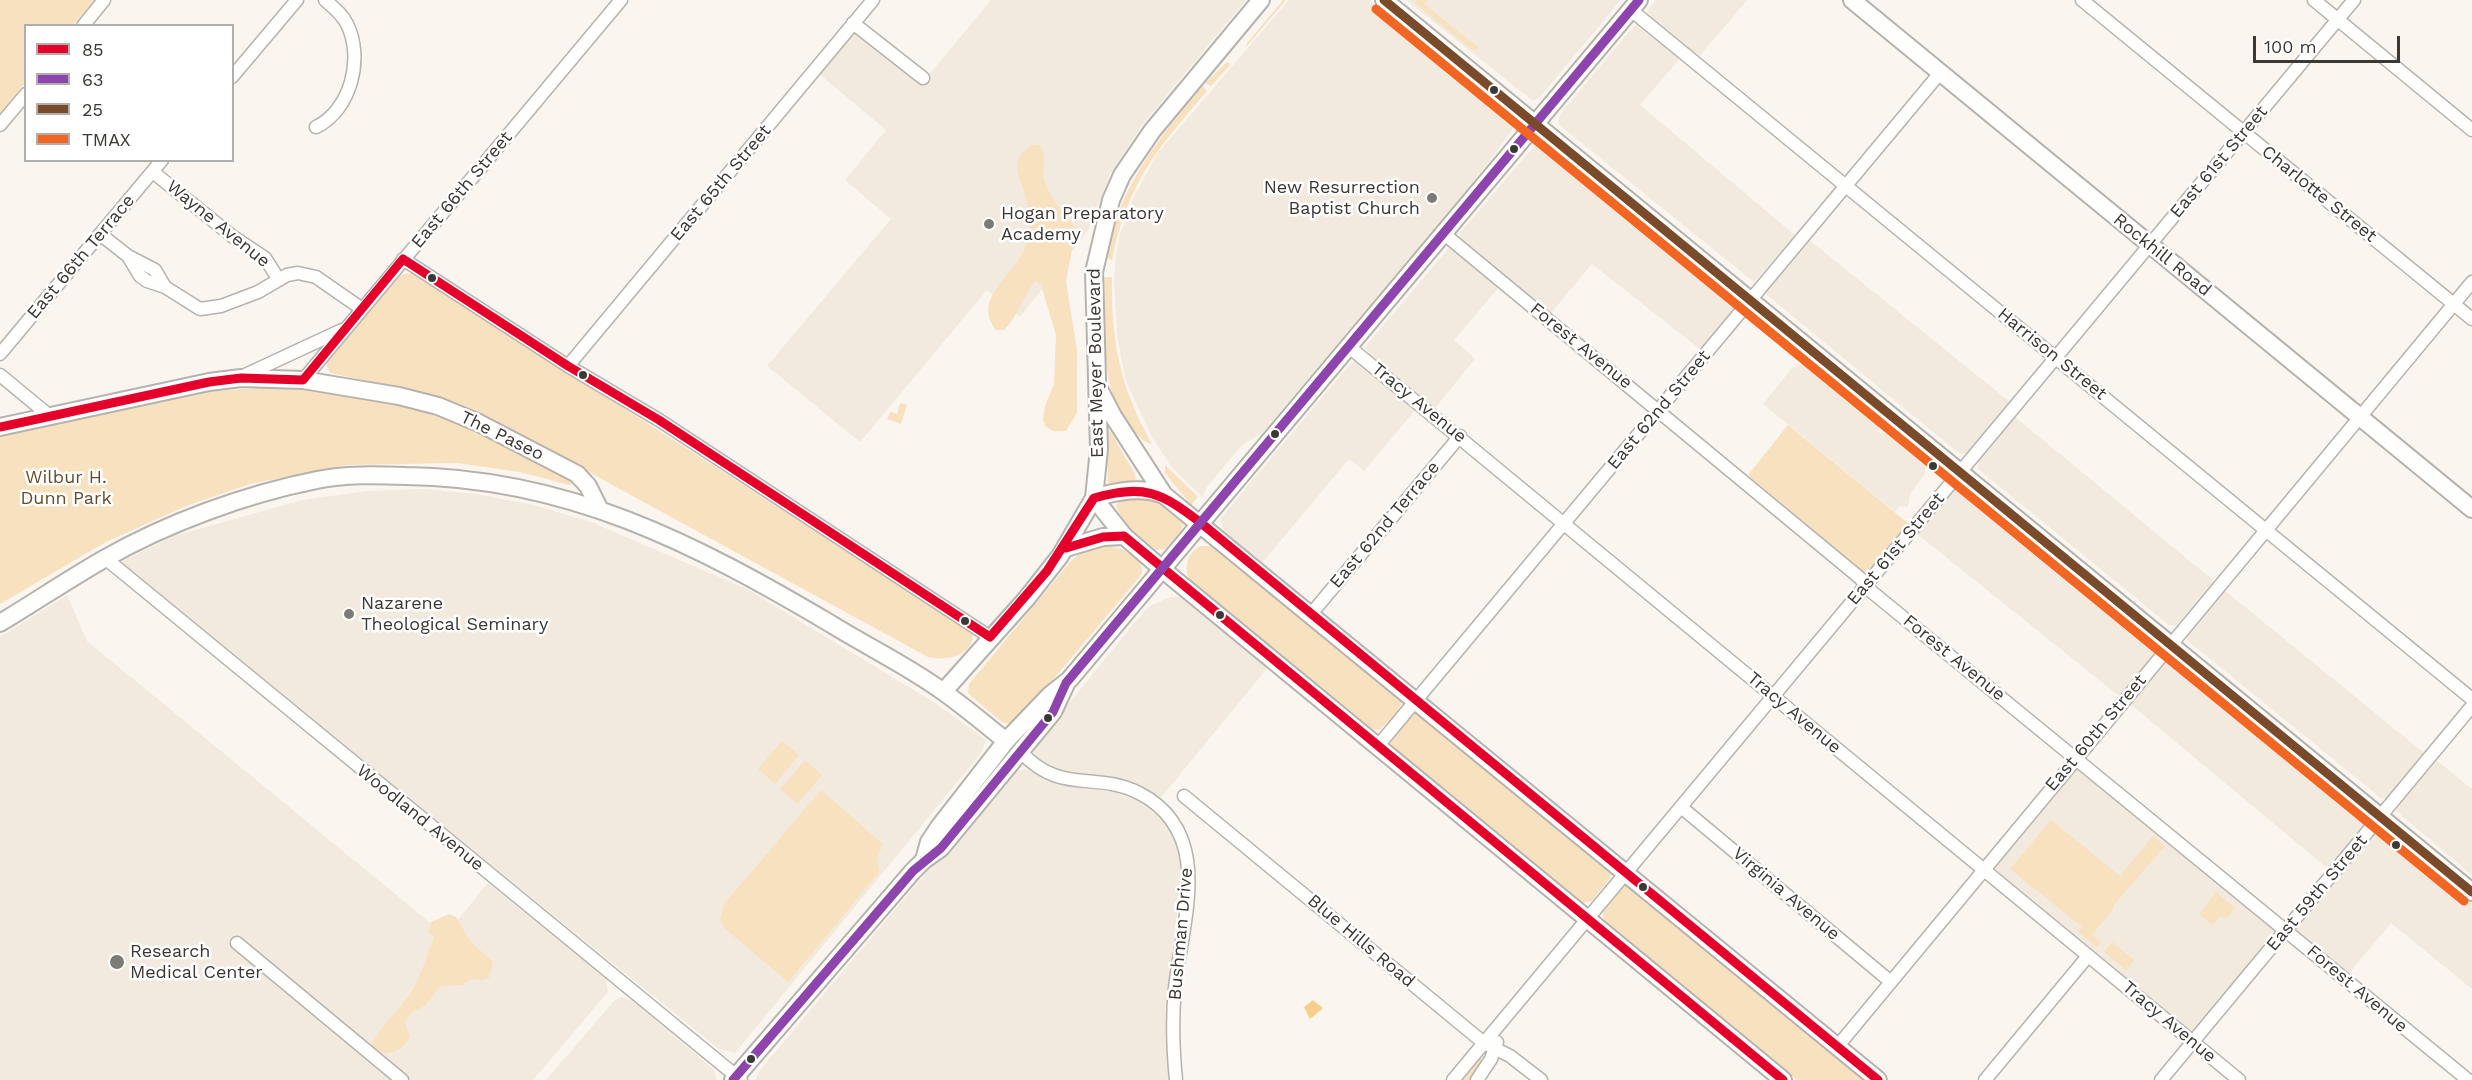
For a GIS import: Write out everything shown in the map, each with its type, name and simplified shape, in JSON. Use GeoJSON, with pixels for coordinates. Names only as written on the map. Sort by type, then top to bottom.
{"type":"FeatureCollection","features":[{"type":"Feature","properties":{"kind":"main road","name":"East Meyer Boulevard"},"geometry":{"type":"LineString","coordinates":[[944,691],[1027,598],[1066,548],[1094,498],[1099,449],[1094,273],[1111,200],[1122,175],[1152,131],[1262,0]]}},
{"type":"Feature","properties":{"kind":"main road"},"geometry":{"type":"LineString","coordinates":[[1384,0],[2472,892]]}},
{"type":"Feature","properties":{"kind":"main road","name":"Rockhill Road"},"geometry":{"type":"LineString","coordinates":[[1852,0],[2472,509]]}},
{"type":"Feature","properties":{"kind":"main road"},"geometry":{"type":"LineString","coordinates":[[924,860],[929,842],[939,826],[1006,741],[1050,694],[1066,683],[1635,5]]}},
{"type":"Feature","properties":{"kind":"main road","name":"The Paseo"},"geometry":{"type":"LineString","coordinates":[[0,427],[180,387],[241,378],[303,380],[399,396],[438,406],[478,423],[577,474],[588,486],[598,508]]}},
{"type":"Feature","properties":{"kind":"main road"},"geometry":{"type":"LineString","coordinates":[[1097,386],[1113,416],[1164,495]]}},
{"type":"Feature","properties":{"kind":"main road"},"geometry":{"type":"LineString","coordinates":[[0,623],[105,558],[153,535],[252,495],[321,479],[436,476],[516,485],[598,508],[662,533],[778,593],[944,691],[1006,741],[1010,747],[977,804]]}},
{"type":"Feature","properties":{"kind":"main road"},"geometry":{"type":"LineString","coordinates":[[1783,1080],[1162,569],[1124,536],[1094,498],[1113,492],[1150,489],[1164,495],[1878,1080]]}},
{"type":"Feature","properties":{"kind":"main road"},"geometry":{"type":"LineString","coordinates":[[1066,548],[1103,537],[1124,536]]}},
{"type":"Feature","properties":{"kind":"main road"},"geometry":{"type":"LineString","coordinates":[[736,1079],[924,860],[941,848],[1021,752],[1053,712],[1066,683]]}},
{"type":"Feature","properties":{"kind":"main road"},"geometry":{"type":"LineString","coordinates":[[1021,752],[1020,743],[1023,735],[1036,721],[1050,694]]}},
{"type":"Feature","properties":{"kind":"street"},"geometry":{"type":"LineString","coordinates":[[85,24],[104,0]]}},
{"type":"Feature","properties":{"kind":"street"},"geometry":{"type":"LineString","coordinates":[[234,75],[297,0]]}},
{"type":"Feature","properties":{"kind":"street"},"geometry":{"type":"LineString","coordinates":[[316,127],[325,123],[343,101],[353,75],[355,58],[348,27],[341,15],[325,0]]}},
{"type":"Feature","properties":{"kind":"street","name":"East 66th Street"},"geometry":{"type":"LineString","coordinates":[[303,380],[621,0]]}},
{"type":"Feature","properties":{"kind":"street","name":"East 65th Street"},"geometry":{"type":"LineString","coordinates":[[568,366],[873,0]]}},
{"type":"Feature","properties":{"kind":"street","name":"Charlotte Street"},"geometry":{"type":"LineString","coordinates":[[2082,0],[2472,319]]}},
{"type":"Feature","properties":{"kind":"street"},"geometry":{"type":"LineString","coordinates":[[2314,0],[2472,130]]}},
{"type":"Feature","properties":{"kind":"street","name":"East 61st Street"},"geometry":{"type":"LineString","coordinates":[[1490,1046],[1502,1022],[1587,919],[2354,0]]}},
{"type":"Feature","properties":{"kind":"street","name":"Harrison Street"},"geometry":{"type":"LineString","coordinates":[[1635,5],[1846,185],[2472,699]]}},
{"type":"Feature","properties":{"kind":"street"},"geometry":{"type":"LineString","coordinates":[[853,23],[923,78]]}},
{"type":"Feature","properties":{"kind":"street","name":"East 62nd Street"},"geometry":{"type":"LineString","coordinates":[[1377,747],[1940,73]]}},
{"type":"Feature","properties":{"kind":"street"},"geometry":{"type":"LineString","coordinates":[[0,125],[24,96]]}},
{"type":"Feature","properties":{"kind":"street","name":"East 66th Terrace"},"geometry":{"type":"LineString","coordinates":[[0,354],[160,162]]}},
{"type":"Feature","properties":{"kind":"street","name":"Wayne Avenue"},"geometry":{"type":"LineString","coordinates":[[153,172],[232,236],[265,258],[279,280]]}},
{"type":"Feature","properties":{"kind":"street","name":"Forest Avenue"},"geometry":{"type":"LineString","coordinates":[[1443,233],[1659,410],[1866,585],[2468,1080]]}},
{"type":"Feature","properties":{"kind":"street"},"geometry":{"type":"LineString","coordinates":[[100,234],[128,256],[140,276],[165,287],[200,309],[214,308],[258,292],[279,280],[298,273],[316,277],[362,309]]}},
{"type":"Feature","properties":{"kind":"street"},"geometry":{"type":"LineString","coordinates":[[403,259],[568,366],[659,420],[990,638]]}},
{"type":"Feature","properties":{"kind":"street","name":"East 60th Street"},"geometry":{"type":"LineString","coordinates":[[1837,1047],[2472,282]]}},
{"type":"Feature","properties":{"kind":"street"},"geometry":{"type":"LineString","coordinates":[[241,378],[345,329]]}},
{"type":"Feature","properties":{"kind":"street","name":"Tracy Avenue"},"geometry":{"type":"LineString","coordinates":[[1348,346],[2239,1080]]}},
{"type":"Feature","properties":{"kind":"street"},"geometry":{"type":"LineString","coordinates":[[0,375],[51,417]]}},
{"type":"Feature","properties":{"kind":"street","name":"East 62nd Terrace"},"geometry":{"type":"LineString","coordinates":[[1311,614],[1460,436]]}},
{"type":"Feature","properties":{"kind":"street","name":"Woodland Avenue"},"geometry":{"type":"LineString","coordinates":[[105,558],[736,1079]]}},
{"type":"Feature","properties":{"kind":"street","name":"East 59th Street"},"geometry":{"type":"LineString","coordinates":[[2162,1080],[2472,706]]}},
{"type":"Feature","properties":{"kind":"street","name":"Bushman Drive"},"geometry":{"type":"LineString","coordinates":[[1021,752],[1041,769],[1063,779],[1121,787],[1147,797],[1168,816],[1184,841],[1190,868],[1175,990],[1176,1080]]}},
{"type":"Feature","properties":{"kind":"street","name":"Blue Hills Road"},"geometry":{"type":"LineString","coordinates":[[1184,796],[1490,1046],[1518,1061],[1541,1080]]}},
{"type":"Feature","properties":{"kind":"street","name":"Virginia Avenue"},"geometry":{"type":"LineString","coordinates":[[1681,807],[1891,982]]}},
{"type":"Feature","properties":{"kind":"street"},"geometry":{"type":"LineString","coordinates":[[237,943],[402,1080]]}},
{"type":"Feature","properties":{"kind":"street"},"geometry":{"type":"LineString","coordinates":[[1985,1080],[2088,956]]}},
{"type":"Feature","properties":{"kind":"street"},"geometry":{"type":"LineString","coordinates":[[1453,1080],[1490,1046]]}},
{"type":"Feature","properties":{"kind":"street"},"geometry":{"type":"LineString","coordinates":[[1477,1080],[1490,1046]]}},
{"type":"Feature","properties":{"kind":"shaded area","name":"Hogan Preparatory Academy"},"geometry":{"type":"Polygon","coordinates":[[[991,0],[1246,0],[1142,125],[1110,174],[1089,229],[1020,317],[987,290],[860,442],[767,366],[891,219],[845,180],[886,130],[820,75],[856,31],[922,83],[991,0]]]}},
{"type":"Feature","properties":{"kind":"shaded area"},"geometry":{"type":"Polygon","coordinates":[[[1289,0],[1370,0],[1514,122],[1515,126],[1468,189],[1263,432],[1241,446],[1207,487],[1202,497],[1172,468],[1152,437],[1126,381],[1117,337],[1114,280],[1116,255],[1120,234],[1133,199],[1157,154],[1289,0]]]}},
{"type":"Feature","properties":{"kind":"shaded area"},"geometry":{"type":"Polygon","coordinates":[[[1406,0],[1621,0],[1540,97],[1533,101],[1406,0]]]}},
{"type":"Feature","properties":{"kind":"shaded area"},"geometry":{"type":"Polygon","coordinates":[[[1656,0],[1747,0],[1698,58],[1648,17],[1647,11],[1656,0]]]}},
{"type":"Feature","properties":{"kind":"shaded area"},"geometry":{"type":"Polygon","coordinates":[[[1640,24],[1681,57],[1640,105],[1795,235],[1754,282],[1558,124],[1560,114],[1634,26],[1640,24]]]}},
{"type":"Feature","properties":{"kind":"shaded area"},"geometry":{"type":"Polygon","coordinates":[[[1539,140],[1545,142],[1736,299],[1736,306],[1701,350],[1592,264],[1551,313],[1460,240],[1460,233],[1539,140]]]}},
{"type":"Feature","properties":{"kind":"shaded area"},"geometry":{"type":"Polygon","coordinates":[[[1808,239],[2010,402],[1968,453],[1961,454],[1956,451],[1767,295],[1765,291],[1808,239]]]}},
{"type":"Feature","properties":{"kind":"shaded area"},"geometry":{"type":"Polygon","coordinates":[[[1449,248],[1499,287],[1454,340],[1475,359],[1435,408],[1371,355],[1365,347],[1449,248]]]}},
{"type":"Feature","properties":{"kind":"shaded area"},"geometry":{"type":"Polygon","coordinates":[[[1356,360],[1417,408],[1364,471],[1349,459],[1262,563],[1224,532],[1220,519],[1350,364],[1356,360]]]}},
{"type":"Feature","properties":{"kind":"shaded area"},"geometry":{"type":"Polygon","coordinates":[[[1805,363],[1879,424],[1878,432],[1892,435],[1925,464],[1925,474],[1910,494],[1908,507],[1900,506],[1895,512],[1763,404],[1792,368],[1805,363]]]}},
{"type":"Feature","properties":{"kind":"shaded area"},"geometry":{"type":"Polygon","coordinates":[[[2014,416],[2214,581],[2176,626],[2169,625],[1978,469],[1978,458],[2014,416]]]}},
{"type":"Feature","properties":{"kind":"shaded area"},"geometry":{"type":"Polygon","coordinates":[[[1959,484],[1964,485],[2158,644],[2155,654],[2119,696],[1916,533],[1959,484]]]}},
{"type":"Feature","properties":{"kind":"shaded area"},"geometry":{"type":"Polygon","coordinates":[[[424,489],[477,494],[533,505],[589,521],[747,589],[935,703],[986,740],[981,753],[735,1053],[719,1049],[121,566],[124,560],[174,536],[302,500],[367,491],[424,489]]]}},
{"type":"Feature","properties":{"kind":"shaded area"},"geometry":{"type":"Polygon","coordinates":[[[2223,589],[2424,753],[2387,798],[2381,798],[2188,641],[2186,634],[2223,589]]]}},
{"type":"Feature","properties":{"kind":"shaded area"},"geometry":{"type":"Polygon","coordinates":[[[67,595],[87,641],[445,935],[488,883],[606,979],[608,992],[533,1080],[0,1080],[0,637],[67,595]]]}},
{"type":"Feature","properties":{"kind":"shaded area"},"geometry":{"type":"Polygon","coordinates":[[[1170,597],[1182,597],[1190,602],[1269,666],[1159,800],[1139,787],[1050,768],[1035,758],[1034,746],[1136,621],[1150,606],[1170,597]]]}},
{"type":"Feature","properties":{"kind":"shaded area"},"geometry":{"type":"Polygon","coordinates":[[[2166,658],[2173,658],[2367,816],[2367,823],[2328,869],[2129,703],[2166,658]]]}},
{"type":"Feature","properties":{"kind":"shaded area"},"geometry":{"type":"Polygon","coordinates":[[[2435,759],[2472,789],[2472,875],[2395,810],[2435,759]]]}},
{"type":"Feature","properties":{"kind":"shaded area"},"geometry":{"type":"Polygon","coordinates":[[[2077,765],[2278,930],[2191,1033],[1991,868],[2077,765]]]}},
{"type":"Feature","properties":{"kind":"shaded area"},"geometry":{"type":"Polygon","coordinates":[[[1026,769],[1058,785],[1113,792],[1136,800],[1164,821],[1172,835],[1183,864],[1168,987],[1170,1080],[755,1080],[760,1070],[1009,775],[1014,771],[1026,769]]]}},
{"type":"Feature","properties":{"kind":"shaded area"},"geometry":{"type":"Polygon","coordinates":[[[2379,828],[2472,903],[2472,989],[2391,923],[2349,973],[2295,930],[2379,828]]]}},
{"type":"Feature","properties":{"kind":"shaded area"},"geometry":{"type":"Polygon","coordinates":[[[622,997],[634,1002],[714,1070],[716,1080],[546,1080],[614,1001],[622,997]]]}},
{"type":"Feature","properties":{"kind":"shaded area"},"geometry":{"type":"Polygon","coordinates":[[[1313,1000],[1323,1008],[1310,1019],[1304,1007],[1313,1000]]]}},
{"type":"Feature","properties":{"kind":"green space"},"geometry":{"type":"Polygon","coordinates":[[[0,0],[95,0],[74,24],[24,24],[24,84],[0,113],[0,0]]]}},
{"type":"Feature","properties":{"kind":"green space"},"geometry":{"type":"Polygon","coordinates":[[[1283,0],[1286,0],[1246,47],[1247,43],[1283,0]]]}},
{"type":"Feature","properties":{"kind":"green space"},"geometry":{"type":"Polygon","coordinates":[[[1416,0],[1427,0],[1424,4],[1479,48],[1472,50],[1415,3],[1416,0]]]}},
{"type":"Feature","properties":{"kind":"green space"},"geometry":{"type":"Polygon","coordinates":[[[1227,62],[1231,64],[1211,86],[1205,83],[1227,62]]]}},
{"type":"Feature","properties":{"kind":"green space"},"geometry":{"type":"Polygon","coordinates":[[[1203,86],[1207,91],[1159,149],[1136,188],[1118,233],[1112,260],[1109,259],[1106,254],[1113,229],[1121,205],[1132,184],[1156,144],[1203,86]]]}},
{"type":"Feature","properties":{"kind":"green space"},"geometry":{"type":"Polygon","coordinates":[[[1032,145],[1040,145],[1042,148],[1044,180],[1047,188],[1076,229],[1066,281],[1077,350],[1077,413],[1066,431],[1053,431],[1045,426],[1043,420],[1045,406],[1054,384],[1056,335],[1041,285],[1035,281],[1004,330],[996,330],[990,318],[989,306],[992,296],[1015,265],[1026,243],[1029,210],[1017,165],[1023,151],[1032,145]]]}},
{"type":"Feature","properties":{"kind":"green space"},"geometry":{"type":"Polygon","coordinates":[[[414,273],[970,631],[973,635],[968,648],[949,658],[928,657],[506,427],[450,403],[405,389],[330,373],[326,364],[328,360],[397,277],[414,273]]]}},
{"type":"Feature","properties":{"kind":"green space"},"geometry":{"type":"Polygon","coordinates":[[[1105,277],[1112,277],[1113,322],[1125,383],[1152,444],[1144,441],[1125,423],[1116,406],[1110,385],[1104,340],[1102,281],[1105,277]]]}},
{"type":"Feature","properties":{"kind":"green space","name":"Wilbur H. Dunn Park"},"geometry":{"type":"Polygon","coordinates":[[[266,388],[353,396],[410,408],[465,427],[502,444],[573,483],[569,485],[520,472],[456,463],[348,465],[250,484],[186,506],[106,542],[0,604],[0,435],[165,398],[266,388]]]}},
{"type":"Feature","properties":{"kind":"green space"},"geometry":{"type":"Polygon","coordinates":[[[900,403],[907,405],[901,424],[887,419],[890,412],[897,414],[900,403]]]}},
{"type":"Feature","properties":{"kind":"green space"},"geometry":{"type":"Polygon","coordinates":[[[1788,425],[1909,524],[1868,572],[1863,572],[1748,475],[1788,425]]]}},
{"type":"Feature","properties":{"kind":"green space"},"geometry":{"type":"Polygon","coordinates":[[[1106,431],[1110,431],[1135,474],[1136,482],[1110,486],[1108,483],[1106,431]]]}},
{"type":"Feature","properties":{"kind":"green space"},"geometry":{"type":"Polygon","coordinates":[[[1165,465],[1198,497],[1191,505],[1165,473],[1165,465]]]}},
{"type":"Feature","properties":{"kind":"green space"},"geometry":{"type":"Polygon","coordinates":[[[1137,498],[1158,503],[1183,524],[1180,532],[1165,549],[1156,550],[1129,528],[1116,507],[1119,500],[1137,498]]]}},
{"type":"Feature","properties":{"kind":"green space"},"geometry":{"type":"Polygon","coordinates":[[[1102,546],[1115,547],[1129,552],[1139,561],[1142,574],[1018,721],[1013,724],[1003,723],[968,693],[969,684],[1071,561],[1086,549],[1102,546]]]}},
{"type":"Feature","properties":{"kind":"green space"},"geometry":{"type":"Polygon","coordinates":[[[1200,546],[1214,546],[1224,552],[1402,698],[1400,707],[1394,715],[1379,730],[1369,729],[1194,586],[1188,575],[1187,564],[1191,554],[1200,546]]]}},
{"type":"Feature","properties":{"kind":"green space"},"geometry":{"type":"Polygon","coordinates":[[[1418,712],[1612,870],[1610,878],[1592,901],[1583,903],[1578,900],[1395,751],[1391,744],[1394,735],[1405,721],[1418,712]]]}},
{"type":"Feature","properties":{"kind":"green space"},"geometry":{"type":"Polygon","coordinates":[[[782,741],[799,755],[775,784],[758,769],[782,741]]]}},
{"type":"Feature","properties":{"kind":"green space"},"geometry":{"type":"Polygon","coordinates":[[[805,760],[822,775],[797,804],[780,789],[805,760]]]}},
{"type":"Feature","properties":{"kind":"green space"},"geometry":{"type":"Polygon","coordinates":[[[821,790],[883,844],[877,858],[880,871],[788,982],[723,927],[720,919],[724,904],[821,790]]]}},
{"type":"Feature","properties":{"kind":"green space"},"geometry":{"type":"Polygon","coordinates":[[[2051,820],[2120,876],[2153,836],[2165,846],[2113,906],[2114,908],[2092,935],[2101,942],[2097,947],[2078,932],[2082,927],[2010,869],[2051,820]]]}},
{"type":"Feature","properties":{"kind":"green space"},"geometry":{"type":"Polygon","coordinates":[[[1630,885],[1870,1080],[1797,1080],[1604,923],[1603,912],[1623,886],[1630,885]]]}},
{"type":"Feature","properties":{"kind":"green space"},"geometry":{"type":"Polygon","coordinates":[[[2216,892],[2235,908],[2226,919],[2221,915],[2212,925],[2199,914],[2216,892]]]}},
{"type":"Feature","properties":{"kind":"green space"},"geometry":{"type":"Polygon","coordinates":[[[449,914],[456,917],[470,941],[493,962],[489,978],[471,979],[462,985],[441,986],[426,1005],[408,1017],[405,1022],[410,1037],[404,1045],[388,1053],[377,1051],[372,1045],[374,1040],[411,993],[421,973],[434,937],[429,932],[431,922],[449,914]]]}},
{"type":"Feature","properties":{"kind":"green space"},"geometry":{"type":"Polygon","coordinates":[[[2112,942],[2134,960],[2126,970],[2104,952],[2112,942]]]}},
{"type":"Feature","properties":{"kind":"green space"},"geometry":{"type":"Polygon","coordinates":[[[1479,1058],[1483,1060],[1483,1064],[1470,1080],[1460,1080],[1479,1058]]]}},
{"type":"Feature","properties":{"kind":"transit line","name":"25"},"geometry":{"type":"LineString","coordinates":[[1384,0],[2472,892]]}},
{"type":"Feature","properties":{"kind":"transit line","name":"63"},"geometry":{"type":"LineString","coordinates":[[733,1080],[913,871],[941,848],[1053,712],[1066,683],[1639,0]]}},
{"type":"Feature","properties":{"kind":"transit line","name":"TMAX"},"geometry":{"type":"LineString","coordinates":[[1376,9],[2464,901]]}},
{"type":"Feature","properties":{"kind":"transit line","name":"85"},"geometry":{"type":"LineString","coordinates":[[0,427],[209,382],[241,378],[303,380],[403,259],[568,366],[659,420],[990,637],[1047,571],[1094,498],[1126,492],[1139,492],[1163,498],[1201,523],[1878,1080]]}},
{"type":"Feature","properties":{"kind":"transit line","name":"85"},"geometry":{"type":"LineString","coordinates":[[1066,548],[1103,537],[1124,536],[1783,1080]]}},
{"type":"Feature","properties":{"kind":"place","name":"New Resurrection Baptist Church"},"geometry":{"type":"Point","coordinates":[1432,198]}},
{"type":"Feature","properties":{"kind":"place","name":"Hogan Preparatory Academy"},"geometry":{"type":"Point","coordinates":[989,224]}},
{"type":"Feature","properties":{"kind":"place","name":"Nazarene Theological Seminary"},"geometry":{"type":"Point","coordinates":[349,614]}},
{"type":"Feature","properties":{"kind":"place","name":"Research Medical Center"},"geometry":{"type":"Point","coordinates":[117,962]}}]}
